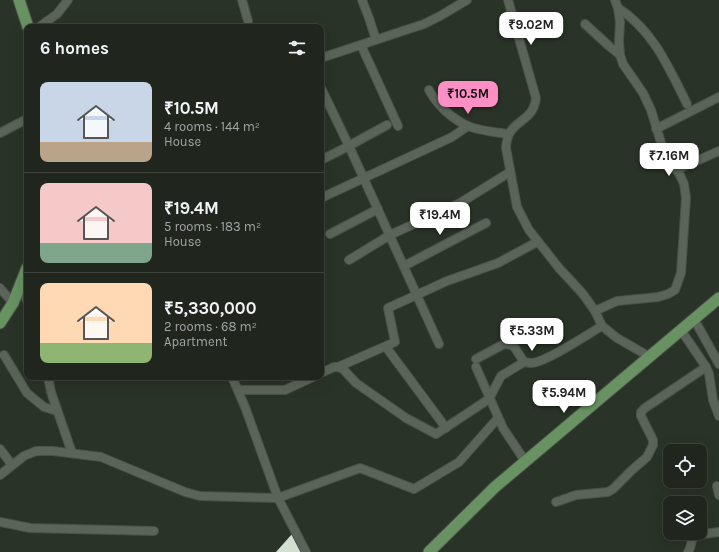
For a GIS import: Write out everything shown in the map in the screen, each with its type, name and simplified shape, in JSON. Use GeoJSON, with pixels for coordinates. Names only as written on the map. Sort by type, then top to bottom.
{"type":"FeatureCollection","features":[{"type":"Feature","properties":{"kind":"main road"},"geometry":{"type":"LineString","coordinates":[[19,0],[27,24]]}},
{"type":"Feature","properties":{"kind":"main road"},"geometry":{"type":"LineString","coordinates":[[0,324],[13,304],[24,275]]}},
{"type":"Feature","properties":{"kind":"main road"},"geometry":{"type":"LineString","coordinates":[[429,552],[474,507],[525,462],[719,298]]}},
{"type":"Feature","properties":{"kind":"street"},"geometry":{"type":"LineString","coordinates":[[43,24],[57,14],[68,0]]}},
{"type":"Feature","properties":{"kind":"street"},"geometry":{"type":"LineString","coordinates":[[242,0],[248,20]]}},
{"type":"Feature","properties":{"kind":"street"},"geometry":{"type":"LineString","coordinates":[[362,0],[376,40]]}},
{"type":"Feature","properties":{"kind":"street"},"geometry":{"type":"LineString","coordinates":[[324,57],[424,24],[467,0]]}},
{"type":"Feature","properties":{"kind":"street"},"geometry":{"type":"LineString","coordinates":[[508,0],[536,98],[532,112],[513,127],[508,134],[506,148],[517,207],[537,242],[583,294],[595,311],[602,326],[617,338],[650,357]]}},
{"type":"Feature","properties":{"kind":"street"},"geometry":{"type":"LineString","coordinates":[[595,311],[617,301],[658,297],[668,294],[675,290],[681,274],[686,190],[676,170],[665,154],[649,106],[643,93],[624,64],[620,55],[620,22],[616,4]]}},
{"type":"Feature","properties":{"kind":"street"},"geometry":{"type":"LineString","coordinates":[[616,4],[635,21],[664,57],[687,104]]}},
{"type":"Feature","properties":{"kind":"street"},"geometry":{"type":"LineString","coordinates":[[585,24],[620,55]]}},
{"type":"Feature","properties":{"kind":"street"},"geometry":{"type":"LineString","coordinates":[[361,45],[398,126]]}},
{"type":"Feature","properties":{"kind":"street"},"geometry":{"type":"LineString","coordinates":[[429,90],[439,104],[453,117],[468,126],[508,134]]}},
{"type":"Feature","properties":{"kind":"street"},"geometry":{"type":"LineString","coordinates":[[324,94],[350,146],[439,344]]}},
{"type":"Feature","properties":{"kind":"street"},"geometry":{"type":"LineString","coordinates":[[656,129],[719,97]]}},
{"type":"Feature","properties":{"kind":"street"},"geometry":{"type":"LineString","coordinates":[[0,133],[24,121]]}},
{"type":"Feature","properties":{"kind":"street"},"geometry":{"type":"LineString","coordinates":[[324,159],[388,126]]}},
{"type":"Feature","properties":{"kind":"street"},"geometry":{"type":"LineString","coordinates":[[324,197],[452,137],[468,126]]}},
{"type":"Feature","properties":{"kind":"street"},"geometry":{"type":"LineString","coordinates":[[676,170],[719,151]]}},
{"type":"Feature","properties":{"kind":"street"},"geometry":{"type":"LineString","coordinates":[[349,260],[390,235],[460,202],[510,172]]}},
{"type":"Feature","properties":{"kind":"street"},"geometry":{"type":"LineString","coordinates":[[330,234],[378,209]]}},
{"type":"Feature","properties":{"kind":"street"},"geometry":{"type":"LineString","coordinates":[[404,266],[486,223]]}},
{"type":"Feature","properties":{"kind":"street"},"geometry":{"type":"LineString","coordinates":[[324,372],[395,342],[388,308],[447,281],[498,263],[537,242]]}},
{"type":"Feature","properties":{"kind":"street"},"geometry":{"type":"LineString","coordinates":[[20,285],[24,294]]}},
{"type":"Feature","properties":{"kind":"street"},"geometry":{"type":"LineString","coordinates":[[0,288],[13,304]]}},
{"type":"Feature","properties":{"kind":"street"},"geometry":{"type":"LineString","coordinates":[[694,319],[719,364]]}},
{"type":"Feature","properties":{"kind":"street"},"geometry":{"type":"LineString","coordinates":[[338,367],[343,369],[356,383],[410,420],[436,434],[489,399],[502,376],[524,362],[530,363],[549,357],[602,326]]}},
{"type":"Feature","properties":{"kind":"street"},"geometry":{"type":"LineString","coordinates":[[681,330],[706,367],[709,374],[713,400],[719,416]]}},
{"type":"Feature","properties":{"kind":"street"},"geometry":{"type":"LineString","coordinates":[[524,362],[513,345],[504,344],[476,363],[489,399],[498,418],[525,462]]}},
{"type":"Feature","properties":{"kind":"street"},"geometry":{"type":"LineString","coordinates":[[386,347],[446,428]]}},
{"type":"Feature","properties":{"kind":"street"},"geometry":{"type":"LineString","coordinates":[[4,354],[27,393],[44,407],[57,411]]}},
{"type":"Feature","properties":{"kind":"street"},"geometry":{"type":"LineString","coordinates":[[556,502],[576,495],[602,493],[613,489],[647,457],[654,445],[641,416],[641,412],[706,367]]}},
{"type":"Feature","properties":{"kind":"street"},"geometry":{"type":"LineString","coordinates":[[49,380],[57,411],[72,453]]}},
{"type":"Feature","properties":{"kind":"street"},"geometry":{"type":"LineString","coordinates":[[233,380],[245,407],[278,498],[306,552]]}},
{"type":"Feature","properties":{"kind":"street"},"geometry":{"type":"LineString","coordinates":[[238,390],[285,390],[307,380]]}},
{"type":"Feature","properties":{"kind":"street"},"geometry":{"type":"LineString","coordinates":[[0,475],[24,456],[36,451],[72,453],[101,457],[185,492],[200,496],[278,498],[360,468],[414,489],[459,462],[498,418]]}},
{"type":"Feature","properties":{"kind":"street"},"geometry":{"type":"LineString","coordinates":[[0,449],[12,465]]}},
{"type":"Feature","properties":{"kind":"street"},"geometry":{"type":"LineString","coordinates":[[717,486],[719,495]]}},
{"type":"Feature","properties":{"kind":"street"},"geometry":{"type":"LineString","coordinates":[[0,522],[30,528],[154,531]]}},
{"type":"Feature","properties":{"kind":"street"},"geometry":{"type":"LineString","coordinates":[[688,552],[692,545],[692,538],[695,535],[719,532]]}},
{"type":"Feature","properties":{"kind":"building"},"geometry":{"type":"Polygon","coordinates":[[[292,534],[303,552],[276,552],[292,534]]]}}]}
